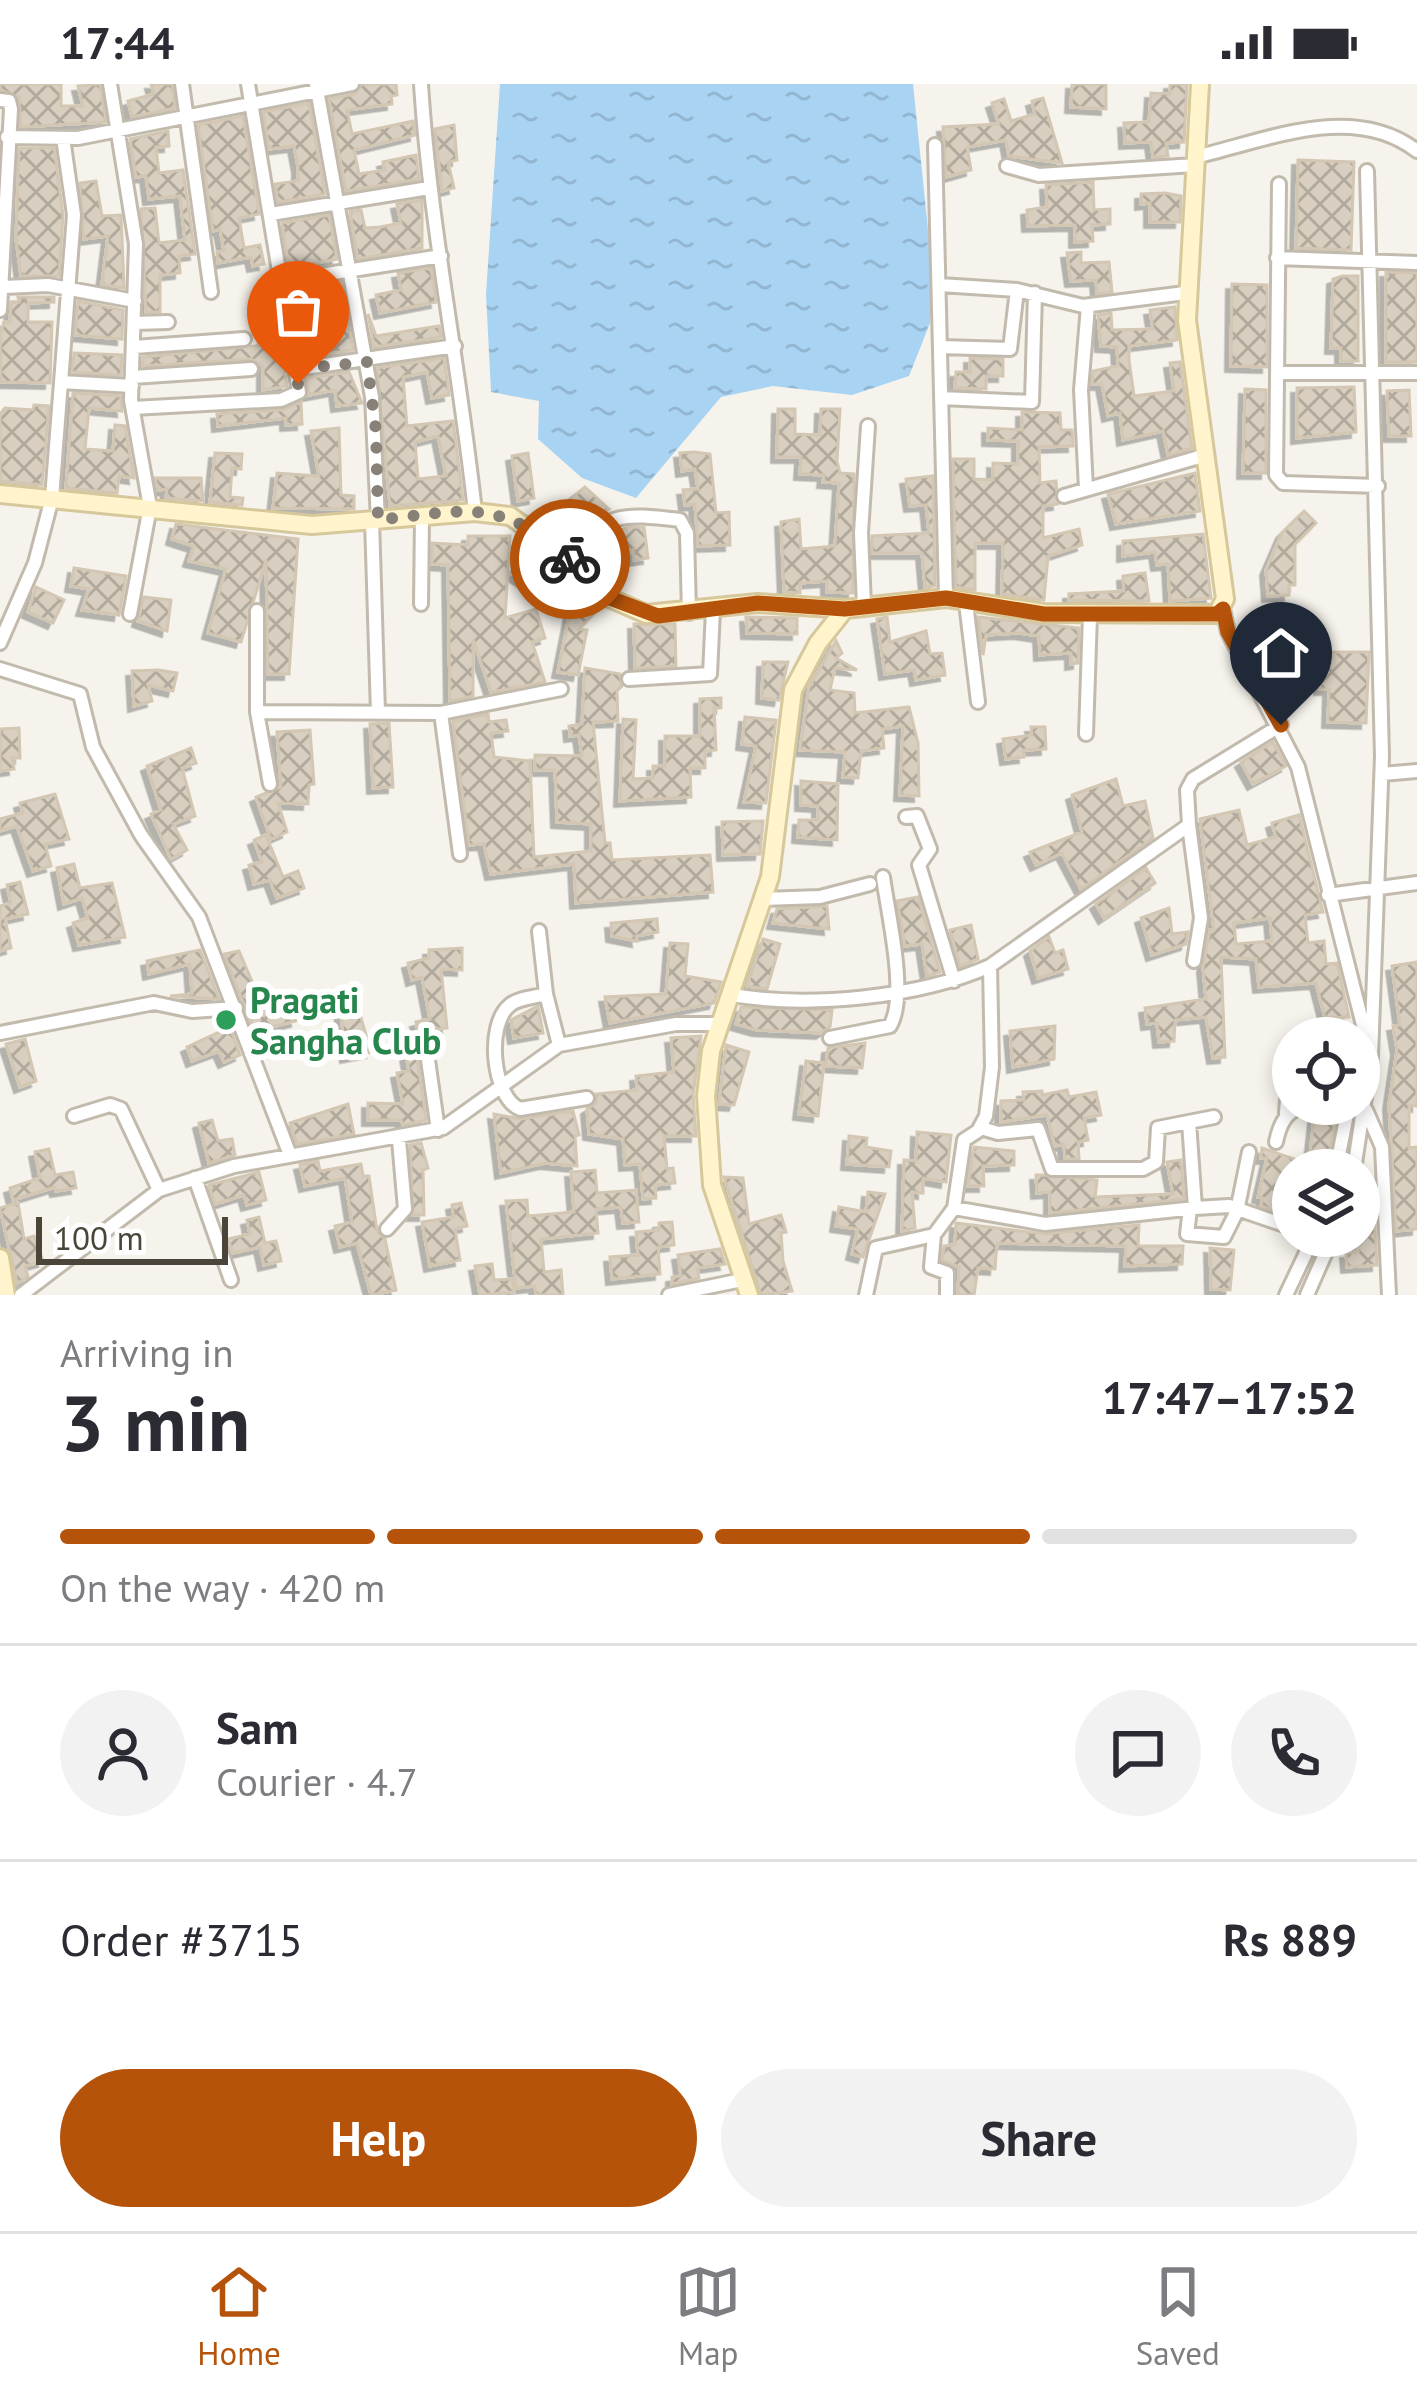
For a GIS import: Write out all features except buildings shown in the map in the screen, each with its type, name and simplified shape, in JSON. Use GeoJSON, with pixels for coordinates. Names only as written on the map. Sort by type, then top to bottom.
{"type":"FeatureCollection","features":[{"type":"Feature","properties":{"kind":"street"},"geometry":{"type":"LineString","coordinates":[[110,84],[136,244],[133,408],[150,507],[130,614]]}},
{"type":"Feature","properties":{"kind":"street"},"geometry":{"type":"LineString","coordinates":[[182,84],[211,292]]}},
{"type":"Feature","properties":{"kind":"street"},"geometry":{"type":"LineString","coordinates":[[133,408],[294,398],[299,392],[248,84]]}},
{"type":"Feature","properties":{"kind":"street"},"geometry":{"type":"LineString","coordinates":[[7,137],[63,139],[119,131],[317,87],[352,84]]}},
{"type":"Feature","properties":{"kind":"street"},"geometry":{"type":"LineString","coordinates":[[421,84],[429,188],[475,512]]}},
{"type":"Feature","properties":{"kind":"street"},"geometry":{"type":"LineString","coordinates":[[1199,84],[1185,293],[1223,609],[1228,632],[1281,725],[1304,788],[1360,1017]]}},
{"type":"Feature","properties":{"kind":"street"},"geometry":{"type":"LineString","coordinates":[[317,87],[376,431],[378,713]]}},
{"type":"Feature","properties":{"kind":"street"},"geometry":{"type":"LineString","coordinates":[[0,100],[10,104],[2,184],[4,287],[0,310]]}},
{"type":"Feature","properties":{"kind":"street"},"geometry":{"type":"LineString","coordinates":[[1006,166],[1039,175],[1195,161],[1340,125],[1391,134],[1417,151]]}},
{"type":"Feature","properties":{"kind":"street"},"geometry":{"type":"LineString","coordinates":[[0,644],[35,563],[52,498],[74,215],[63,139]]}},
{"type":"Feature","properties":{"kind":"street"},"geometry":{"type":"LineString","coordinates":[[935,145],[946,598]]}},
{"type":"Feature","properties":{"kind":"street"},"geometry":{"type":"LineString","coordinates":[[1367,171],[1382,774],[1373,1017]]}},
{"type":"Feature","properties":{"kind":"street"},"geometry":{"type":"LineString","coordinates":[[1279,184],[1279,480],[1378,486]]}},
{"type":"Feature","properties":{"kind":"street"},"geometry":{"type":"LineString","coordinates":[[271,214],[429,188]]}},
{"type":"Feature","properties":{"kind":"street"},"geometry":{"type":"LineString","coordinates":[[283,281],[441,256]]}},
{"type":"Feature","properties":{"kind":"street"},"geometry":{"type":"LineString","coordinates":[[1277,258],[1417,263]]}},
{"type":"Feature","properties":{"kind":"street"},"geometry":{"type":"LineString","coordinates":[[940,286],[1035,292],[1088,306],[1185,293]]}},
{"type":"Feature","properties":{"kind":"street"},"geometry":{"type":"LineString","coordinates":[[4,287],[66,288],[135,301]]}},
{"type":"Feature","properties":{"kind":"street"},"geometry":{"type":"LineString","coordinates":[[940,347],[1010,349],[1017,290]]}},
{"type":"Feature","properties":{"kind":"street"},"geometry":{"type":"LineString","coordinates":[[941,398],[1032,402],[1035,292]]}},
{"type":"Feature","properties":{"kind":"street"},"geometry":{"type":"LineString","coordinates":[[1086,489],[1081,390],[1088,306]]}},
{"type":"Feature","properties":{"kind":"street"},"geometry":{"type":"LineString","coordinates":[[135,323],[169,322]]}},
{"type":"Feature","properties":{"kind":"street"},"geometry":{"type":"LineString","coordinates":[[134,347],[244,339]]}},
{"type":"Feature","properties":{"kind":"street"},"geometry":{"type":"LineString","coordinates":[[296,369],[455,346]]}},
{"type":"Feature","properties":{"kind":"street"},"geometry":{"type":"LineString","coordinates":[[61,382],[132,382],[251,369]]}},
{"type":"Feature","properties":{"kind":"street"},"geometry":{"type":"LineString","coordinates":[[1278,373],[1417,373]]}},
{"type":"Feature","properties":{"kind":"street"},"geometry":{"type":"LineString","coordinates":[[669,1295],[745,1288],[712,1185],[706,1096],[716,1024],[732,994],[762,899],[793,690],[818,643],[855,608],[868,426]]}},
{"type":"Feature","properties":{"kind":"street"},"geometry":{"type":"LineString","coordinates":[[1064,496],[1206,455]]}},
{"type":"Feature","properties":{"kind":"street"},"geometry":{"type":"LineString","coordinates":[[0,494],[313,525],[475,512],[519,520],[567,556],[607,597],[636,611],[689,613],[758,603],[855,608],[946,598],[1090,615],[1217,614],[1223,609]]}},
{"type":"Feature","properties":{"kind":"street"},"geometry":{"type":"LineString","coordinates":[[567,556],[594,528],[622,515],[680,520],[687,533],[689,613]]}},
{"type":"Feature","properties":{"kind":"street"},"geometry":{"type":"LineString","coordinates":[[421,604],[422,516]]}},
{"type":"Feature","properties":{"kind":"street"},"geometry":{"type":"LineString","coordinates":[[966,603],[978,702]]}},
{"type":"Feature","properties":{"kind":"street"},"geometry":{"type":"LineString","coordinates":[[629,680],[710,674],[713,610]]}},
{"type":"Feature","properties":{"kind":"street"},"geometry":{"type":"LineString","coordinates":[[257,611],[257,712],[270,784]]}},
{"type":"Feature","properties":{"kind":"street"},"geometry":{"type":"LineString","coordinates":[[1086,734],[1090,615]]}},
{"type":"Feature","properties":{"kind":"street"},"geometry":{"type":"LineString","coordinates":[[0,670],[80,694],[93,747],[141,835],[199,917],[290,1154]]}},
{"type":"Feature","properties":{"kind":"street"},"geometry":{"type":"LineString","coordinates":[[257,712],[441,713],[561,689]]}},
{"type":"Feature","properties":{"kind":"street"},"geometry":{"type":"LineString","coordinates":[[441,713],[460,854]]}},
{"type":"Feature","properties":{"kind":"street"},"geometry":{"type":"LineString","coordinates":[[1194,961],[1201,918],[1187,790],[1192,778],[1281,725]]}},
{"type":"Feature","properties":{"kind":"street"},"geometry":{"type":"LineString","coordinates":[[1382,774],[1417,771]]}},
{"type":"Feature","properties":{"kind":"street"},"geometry":{"type":"LineString","coordinates":[[906,817],[917,816],[930,849],[919,865],[954,981]]}},
{"type":"Feature","properties":{"kind":"street"},"geometry":{"type":"LineString","coordinates":[[732,994],[781,1003],[954,981],[990,966],[1189,825]]}},
{"type":"Feature","properties":{"kind":"street"},"geometry":{"type":"LineString","coordinates":[[762,899],[820,897],[877,880],[897,989],[890,1026],[830,1038]]}},
{"type":"Feature","properties":{"kind":"street"},"geometry":{"type":"LineString","coordinates":[[1328,895],[1417,883]]}},
{"type":"Feature","properties":{"kind":"street"},"geometry":{"type":"LineString","coordinates":[[539,932],[546,994],[559,1046]]}},
{"type":"Feature","properties":{"kind":"street"},"geometry":{"type":"LineString","coordinates":[[947,1295],[947,1273],[931,1267],[934,1235],[954,1208],[961,1147],[981,1128],[992,1066],[990,966]]}},
{"type":"Feature","properties":{"kind":"street"},"geometry":{"type":"LineString","coordinates":[[546,994],[511,1004],[501,1018],[495,1041],[504,1086],[513,1108],[587,1098]]}},
{"type":"Feature","properties":{"kind":"street"},"geometry":{"type":"LineString","coordinates":[[0,1033],[162,1002],[192,1011],[236,1008]]}},
{"type":"Feature","properties":{"kind":"street"},"geometry":{"type":"LineString","coordinates":[[20,1295],[159,1190],[290,1154],[399,1140],[438,1130],[559,1046],[676,1024],[716,1024]]}},
{"type":"Feature","properties":{"kind":"street"},"geometry":{"type":"LineString","coordinates":[[425,1039],[438,1130]]}},
{"type":"Feature","properties":{"kind":"street"},"geometry":{"type":"LineString","coordinates":[[74,1116],[110,1105],[122,1109],[159,1190]]}},
{"type":"Feature","properties":{"kind":"street"},"geometry":{"type":"LineString","coordinates":[[981,1128],[998,1133],[1038,1129],[1049,1168],[1081,1171],[1154,1167],[1159,1128],[1214,1118]]}},
{"type":"Feature","properties":{"kind":"street"},"geometry":{"type":"LineString","coordinates":[[1189,1122],[1193,1209],[1187,1234],[1215,1240],[1224,1237],[1237,1211],[1249,1152]]}},
{"type":"Feature","properties":{"kind":"street"},"geometry":{"type":"LineString","coordinates":[[1276,1142],[1282,1125]]}},
{"type":"Feature","properties":{"kind":"street"},"geometry":{"type":"LineString","coordinates":[[1372,1125],[1382,1147],[1389,1295]]}},
{"type":"Feature","properties":{"kind":"street"},"geometry":{"type":"LineString","coordinates":[[387,1228],[404,1214],[399,1140]]}},
{"type":"Feature","properties":{"kind":"street"},"geometry":{"type":"LineString","coordinates":[[195,1178],[231,1280]]}},
{"type":"Feature","properties":{"kind":"street"},"geometry":{"type":"LineString","coordinates":[[954,1208],[1045,1224],[1229,1206],[1272,1222]]}},
{"type":"Feature","properties":{"kind":"street"},"geometry":{"type":"LineString","coordinates":[[866,1295],[876,1248],[934,1235]]}},
{"type":"Feature","properties":{"kind":"street"},"geometry":{"type":"LineString","coordinates":[[1286,1295],[1304,1257]]}},
{"type":"Feature","properties":{"kind":"street"},"geometry":{"type":"LineString","coordinates":[[1307,1295],[1323,1257]]}},
{"type":"Feature","properties":{"kind":"street"},"geometry":{"type":"LineString","coordinates":[[0,1258],[6,1295]]}},
{"type":"Feature","properties":{"kind":"water"},"geometry":{"type":"Polygon","coordinates":[[[500,84],[913,84],[931,259],[930,323],[909,376],[852,395],[773,386],[721,397],[636,498],[582,478],[538,439],[539,401],[491,392],[486,294],[500,84]]]}},
{"type":"Feature","properties":{"kind":"way so far"},"geometry":{"type":"LineString","coordinates":[[298,384],[296,369],[367,362],[376,431],[378,520],[475,512],[510,516],[570,559]]}},
{"type":"Feature","properties":{"kind":"place","name":"Pragati Sangha Club"},"geometry":{"type":"Point","coordinates":[226,1020]}},
{"type":"Feature","properties":{"kind":"route"},"geometry":{"type":"LineString","coordinates":[[570,559],[607,597],[658,616],[758,603],[845,609],[946,598],[1044,614],[1217,614],[1223,609],[1228,632],[1281,725]]}}]}
